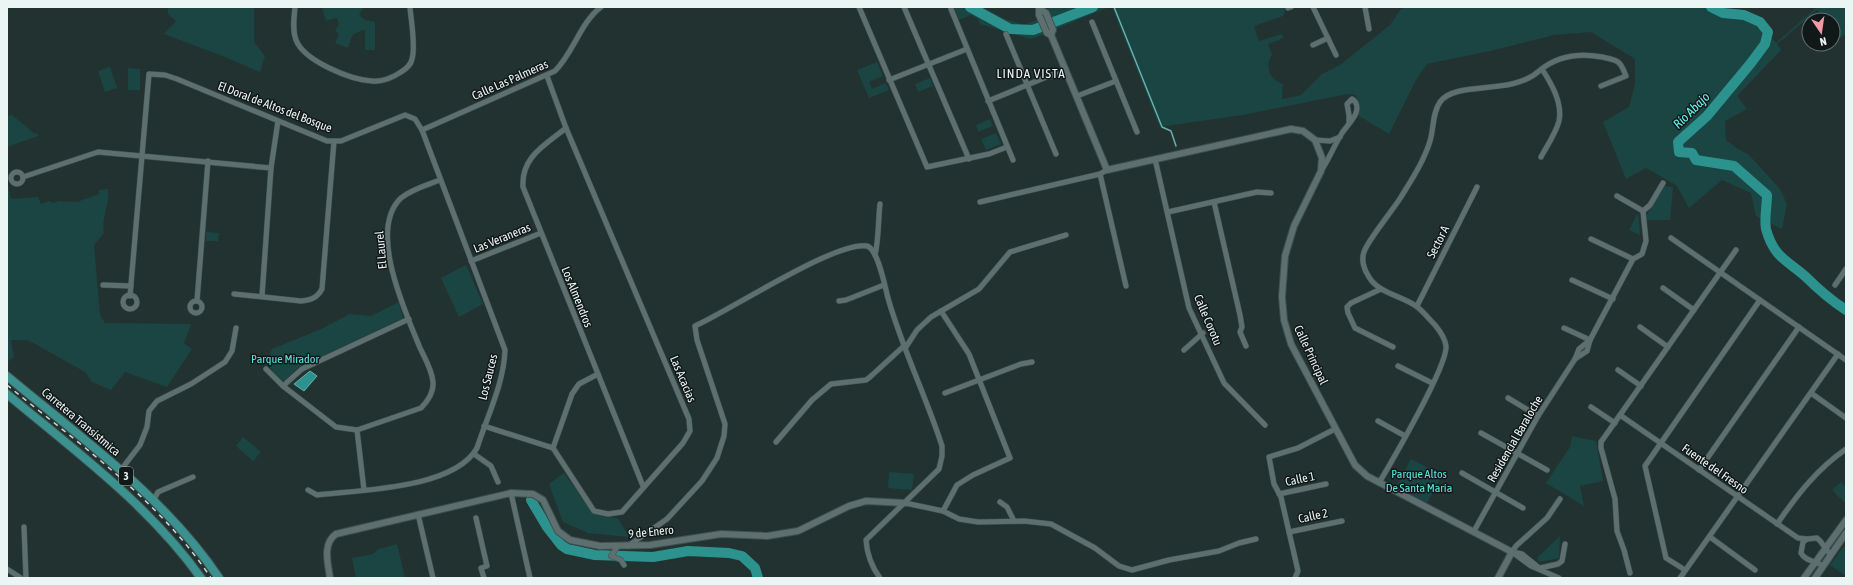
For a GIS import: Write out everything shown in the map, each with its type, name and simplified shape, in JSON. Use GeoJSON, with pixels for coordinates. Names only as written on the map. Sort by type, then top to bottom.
{"type":"FeatureCollection","features":[{"type":"Feature","properties":{"kind":"main road","name":"Carretera Transístmica"},"geometry":{"type":"LineString","coordinates":[[7,376],[120,471],[153,501],[189,539],[218,578]]}},
{"type":"Feature","properties":{"kind":"main road","name":"3"},"geometry":{"type":"LineString","coordinates":[[7,394],[126,495],[168,536],[198,577]]}},
{"type":"Feature","properties":{"kind":"street"},"geometry":{"type":"LineString","coordinates":[[295,7],[293,26],[296,41],[304,53],[316,61],[355,78],[372,81],[395,77],[408,67],[412,60],[414,52],[410,7]]}},
{"type":"Feature","properties":{"kind":"street","name":"Calle Las Palmeras"},"geometry":{"type":"LineString","coordinates":[[422,130],[547,76],[555,71],[577,42],[586,23],[601,7]]}},
{"type":"Feature","properties":{"kind":"street"},"geometry":{"type":"LineString","coordinates":[[859,7],[927,166],[969,159],[989,154],[1007,147]]}},
{"type":"Feature","properties":{"kind":"street"},"geometry":{"type":"LineString","coordinates":[[904,7],[969,159]]}},
{"type":"Feature","properties":{"kind":"street"},"geometry":{"type":"LineString","coordinates":[[1313,7],[1336,55]]}},
{"type":"Feature","properties":{"kind":"street"},"geometry":{"type":"LineString","coordinates":[[1365,7],[1369,29]]}},
{"type":"Feature","properties":{"kind":"street"},"geometry":{"type":"LineString","coordinates":[[951,9],[1012,160]]}},
{"type":"Feature","properties":{"kind":"street"},"geometry":{"type":"LineString","coordinates":[[1041,11],[1107,170]]}},
{"type":"Feature","properties":{"kind":"street"},"geometry":{"type":"LineString","coordinates":[[1092,22],[1137,132]]}},
{"type":"Feature","properties":{"kind":"street"},"geometry":{"type":"LineString","coordinates":[[1006,34],[1056,154]]}},
{"type":"Feature","properties":{"kind":"street"},"geometry":{"type":"LineString","coordinates":[[1313,46],[1328,38]]}},
{"type":"Feature","properties":{"kind":"street"},"geometry":{"type":"LineString","coordinates":[[889,80],[967,49]]}},
{"type":"Feature","properties":{"kind":"street"},"geometry":{"type":"LineString","coordinates":[[1379,483],[1406,436],[1432,383],[1445,356],[1446,345],[1438,330],[1417,306],[1381,290],[1370,280],[1365,270],[1363,259],[1364,250],[1398,202],[1416,173],[1430,141],[1435,114],[1441,101],[1453,92],[1505,87],[1519,83],[1535,76],[1542,69],[1576,54],[1591,55],[1617,61],[1623,68],[1626,76],[1601,86]]}},
{"type":"Feature","properties":{"kind":"street"},"geometry":{"type":"LineString","coordinates":[[988,101],[1066,69]]}},
{"type":"Feature","properties":{"kind":"street"},"geometry":{"type":"LineString","coordinates":[[1541,157],[1559,121],[1559,109],[1553,88],[1542,69]]}},
{"type":"Feature","properties":{"kind":"street","name":"El Doral de Altos del Bosque"},"geometry":{"type":"LineString","coordinates":[[142,155],[149,74],[165,75],[178,79],[328,141],[341,141],[405,115],[415,119]]}},
{"type":"Feature","properties":{"kind":"street","name":"Las Acacias"},"geometry":{"type":"LineString","coordinates":[[547,76],[566,128],[689,418],[690,431],[684,443],[643,486],[622,512],[608,514],[594,510],[553,448]]}},
{"type":"Feature","properties":{"kind":"street"},"geometry":{"type":"LineString","coordinates":[[1077,96],[1116,81]]}},
{"type":"Feature","properties":{"kind":"street","name":"Los Sauces"},"geometry":{"type":"LineString","coordinates":[[415,119],[422,130],[505,350],[498,386],[474,454]]}},
{"type":"Feature","properties":{"kind":"street"},"geometry":{"type":"LineString","coordinates":[[262,296],[271,168],[278,121]]}},
{"type":"Feature","properties":{"kind":"street"},"geometry":{"type":"LineString","coordinates":[[1321,171],[1330,158],[1349,122]]}},
{"type":"Feature","properties":{"kind":"street","name":"Los Almendros"},"geometry":{"type":"LineString","coordinates":[[566,128],[532,156],[523,171],[523,188],[525,197],[541,233],[643,486]]}},
{"type":"Feature","properties":{"kind":"street"},"geometry":{"type":"LineString","coordinates":[[980,202],[1100,174],[1107,170],[1154,159],[1292,129],[1303,131],[1315,140],[1322,158],[1321,171]]}},
{"type":"Feature","properties":{"kind":"street"},"geometry":{"type":"LineString","coordinates":[[1315,140],[1330,141],[1340,137]]}},
{"type":"Feature","properties":{"kind":"street"},"geometry":{"type":"LineString","coordinates":[[234,294],[301,301],[310,300],[318,296],[322,289],[334,141]]}},
{"type":"Feature","properties":{"kind":"street"},"geometry":{"type":"LineString","coordinates":[[23,176],[98,152],[271,168]]}},
{"type":"Feature","properties":{"kind":"street"},"geometry":{"type":"LineString","coordinates":[[130,296],[142,155]]}},
{"type":"Feature","properties":{"kind":"street","name":"Calle Corotu"},"geometry":{"type":"LineString","coordinates":[[1154,159],[1168,212],[1189,308],[1203,333],[1224,383],[1265,425]]}},
{"type":"Feature","properties":{"kind":"street"},"geometry":{"type":"LineString","coordinates":[[197,301],[208,161]]}},
{"type":"Feature","properties":{"kind":"street","name":"Calle Principal"},"geometry":{"type":"LineString","coordinates":[[1321,171],[1298,217],[1285,256],[1282,297],[1284,320],[1292,344],[1355,465],[1367,476],[1379,483],[1512,552]]}},
{"type":"Feature","properties":{"kind":"street"},"geometry":{"type":"LineString","coordinates":[[1100,174],[1126,286]]}},
{"type":"Feature","properties":{"kind":"street","name":"El Laurel"},"geometry":{"type":"LineString","coordinates":[[357,430],[420,408],[427,402],[432,392],[431,375],[394,281],[390,261],[389,219],[394,207],[401,199],[412,191],[440,180]]}},
{"type":"Feature","properties":{"kind":"street"},"geometry":{"type":"LineString","coordinates":[[1617,196],[1643,211],[1650,205],[1663,183]]}},
{"type":"Feature","properties":{"kind":"street","name":"Sector A"},"geometry":{"type":"LineString","coordinates":[[1417,306],[1477,187]]}},
{"type":"Feature","properties":{"kind":"street"},"geometry":{"type":"LineString","coordinates":[[1168,212],[1257,192],[1270,193]]}},
{"type":"Feature","properties":{"kind":"street"},"geometry":{"type":"LineString","coordinates":[[1214,202],[1240,315],[1242,327],[1240,332],[1246,346]]}},
{"type":"Feature","properties":{"kind":"street"},"geometry":{"type":"LineString","coordinates":[[875,255],[879,231],[878,223],[880,204]]}},
{"type":"Feature","properties":{"kind":"street","name":"Residencial Baraloche"},"geometry":{"type":"LineString","coordinates":[[1474,531],[1538,416],[1575,358],[1579,349],[1590,340],[1634,259],[1642,254],[1646,241],[1643,211]]}},
{"type":"Feature","properties":{"kind":"street","name":"Las Veraneras"},"geometry":{"type":"LineString","coordinates":[[471,261],[541,233]]}},
{"type":"Feature","properties":{"kind":"street"},"geometry":{"type":"LineString","coordinates":[[776,442],[812,400],[826,387],[836,382],[866,380],[905,346],[917,330],[931,317],[979,289],[1010,252],[1066,234]]}},
{"type":"Feature","properties":{"kind":"street"},"geometry":{"type":"LineString","coordinates":[[1671,238],[1846,360]]}},
{"type":"Feature","properties":{"kind":"street"},"geometry":{"type":"LineString","coordinates":[[1591,239],[1634,259]]}},
{"type":"Feature","properties":{"kind":"street"},"geometry":{"type":"LineString","coordinates":[[627,546],[667,519],[702,480],[717,458],[724,436],[725,424],[697,340],[695,326],[724,312],[789,275],[851,246],[867,246],[872,249],[875,255],[905,346],[942,446],[942,456],[939,469],[866,540],[867,554],[872,567],[880,578]]}},
{"type":"Feature","properties":{"kind":"street"},"geometry":{"type":"LineString","coordinates":[[1630,573],[1617,531],[1615,499],[1601,448],[1601,442],[1736,250]]}},
{"type":"Feature","properties":{"kind":"street"},"geometry":{"type":"LineString","coordinates":[[1835,285],[1846,270]]}},
{"type":"Feature","properties":{"kind":"street"},"geometry":{"type":"LineString","coordinates":[[1572,280],[1612,299]]}},
{"type":"Feature","properties":{"kind":"street"},"geometry":{"type":"LineString","coordinates":[[103,285],[131,286]]}},
{"type":"Feature","properties":{"kind":"street"},"geometry":{"type":"LineString","coordinates":[[839,301],[884,285]]}},
{"type":"Feature","properties":{"kind":"street"},"geometry":{"type":"LineString","coordinates":[[1663,288],[1694,310]]}},
{"type":"Feature","properties":{"kind":"street"},"geometry":{"type":"LineString","coordinates":[[1381,290],[1351,303],[1348,307],[1348,313],[1355,328],[1393,347]]}},
{"type":"Feature","properties":{"kind":"street"},"geometry":{"type":"LineString","coordinates":[[1685,570],[1666,558],[1645,466],[1760,300]]}},
{"type":"Feature","properties":{"kind":"street"},"geometry":{"type":"LineString","coordinates":[[941,311],[969,354],[1010,458],[973,475],[957,485],[943,511]]}},
{"type":"Feature","properties":{"kind":"street"},"geometry":{"type":"LineString","coordinates":[[283,386],[302,369],[409,319]]}},
{"type":"Feature","properties":{"kind":"street"},"geometry":{"type":"LineString","coordinates":[[1640,327],[1668,347]]}},
{"type":"Feature","properties":{"kind":"street"},"geometry":{"type":"LineString","coordinates":[[1699,470],[1799,327]]}},
{"type":"Feature","properties":{"kind":"street"},"geometry":{"type":"LineString","coordinates":[[120,471],[140,445],[147,428],[149,411],[157,401],[191,384],[225,362],[232,351],[236,328]]}},
{"type":"Feature","properties":{"kind":"street"},"geometry":{"type":"LineString","coordinates":[[1564,328],[1590,340]]}},
{"type":"Feature","properties":{"kind":"street"},"geometry":{"type":"LineString","coordinates":[[1184,350],[1203,333]]}},
{"type":"Feature","properties":{"kind":"street"},"geometry":{"type":"LineString","coordinates":[[1683,577],[1685,570],[1739,497],[1838,354]]}},
{"type":"Feature","properties":{"kind":"street"},"geometry":{"type":"LineString","coordinates":[[945,393],[1021,364],[1032,362]]}},
{"type":"Feature","properties":{"kind":"street"},"geometry":{"type":"LineString","coordinates":[[1398,366],[1432,383]]}},
{"type":"Feature","properties":{"kind":"street"},"geometry":{"type":"LineString","coordinates":[[266,369],[283,386],[336,427],[357,430],[364,490]]}},
{"type":"Feature","properties":{"kind":"street"},"geometry":{"type":"LineString","coordinates":[[1618,370],[1641,386]]}},
{"type":"Feature","properties":{"kind":"street"},"geometry":{"type":"LineString","coordinates":[[484,426],[553,448],[572,394],[579,384],[598,374]]}},
{"type":"Feature","properties":{"kind":"street"},"geometry":{"type":"LineString","coordinates":[[1811,393],[1846,418]]}},
{"type":"Feature","properties":{"kind":"street"},"geometry":{"type":"LineString","coordinates":[[1508,398],[1538,416]]}},
{"type":"Feature","properties":{"kind":"street"},"geometry":{"type":"LineString","coordinates":[[1591,407],[1615,423]]}},
{"type":"Feature","properties":{"kind":"street","name":"Fuente del Fresno"},"geometry":{"type":"LineString","coordinates":[[1620,415],[1798,538],[1817,538],[1821,541],[1825,550],[1831,554]]}},
{"type":"Feature","properties":{"kind":"street"},"geometry":{"type":"LineString","coordinates":[[1378,421],[1406,436]]}},
{"type":"Feature","properties":{"kind":"street"},"geometry":{"type":"LineString","coordinates":[[1295,578],[1298,571],[1279,494],[1274,484],[1269,457],[1298,448],[1335,429]]}},
{"type":"Feature","properties":{"kind":"street"},"geometry":{"type":"LineString","coordinates":[[1481,433],[1547,470]]}},
{"type":"Feature","properties":{"kind":"street"},"geometry":{"type":"LineString","coordinates":[[1777,524],[1808,482],[1846,449]]}},
{"type":"Feature","properties":{"kind":"street"},"geometry":{"type":"LineString","coordinates":[[308,490],[317,495],[405,486],[455,470],[474,454],[491,466],[498,482]]}},
{"type":"Feature","properties":{"kind":"street"},"geometry":{"type":"LineString","coordinates":[[1462,473],[1523,508]]}},
{"type":"Feature","properties":{"kind":"street"},"geometry":{"type":"LineString","coordinates":[[153,501],[158,492],[193,477]]}},
{"type":"Feature","properties":{"kind":"street","name":"Calle 1"},"geometry":{"type":"LineString","coordinates":[[1279,494],[1326,484]]}},
{"type":"Feature","properties":{"kind":"street"},"geometry":{"type":"LineString","coordinates":[[511,493],[530,578]]}},
{"type":"Feature","properties":{"kind":"street","name":"9 de Enero"},"geometry":{"type":"LineString","coordinates":[[330,578],[327,548],[331,538],[336,534],[511,493],[533,494],[542,500],[558,531],[570,540],[584,544],[617,547],[650,545],[721,534],[767,536],[798,531],[849,506],[866,501],[905,503]]}},
{"type":"Feature","properties":{"kind":"street"},"geometry":{"type":"LineString","coordinates":[[1498,578],[1516,546],[1547,518],[1560,499]]}},
{"type":"Feature","properties":{"kind":"street"},"geometry":{"type":"LineString","coordinates":[[1000,502],[1007,507],[1014,521]]}},
{"type":"Feature","properties":{"kind":"street"},"geometry":{"type":"LineString","coordinates":[[905,503],[943,511],[959,519],[978,522],[1014,521],[1051,524],[1095,548],[1119,566],[1132,570],[1169,560],[1219,551],[1239,543],[1256,539]]}},
{"type":"Feature","properties":{"kind":"street"},"geometry":{"type":"LineString","coordinates":[[418,514],[433,578]]}},
{"type":"Feature","properties":{"kind":"street"},"geometry":{"type":"LineString","coordinates":[[476,518],[487,566],[481,568],[484,578]]}},
{"type":"Feature","properties":{"kind":"street"},"geometry":{"type":"LineString","coordinates":[[1804,578],[1846,520]]}},
{"type":"Feature","properties":{"kind":"street","name":"Calle 2"},"geometry":{"type":"LineString","coordinates":[[1289,532],[1342,521]]}},
{"type":"Feature","properties":{"kind":"street"},"geometry":{"type":"LineString","coordinates":[[24,527],[26,578]]}},
{"type":"Feature","properties":{"kind":"street"},"geometry":{"type":"LineString","coordinates":[[1815,578],[1846,533]]}},
{"type":"Feature","properties":{"kind":"street"},"geometry":{"type":"LineString","coordinates":[[1710,537],[1755,570]]}},
{"type":"Feature","properties":{"kind":"street"},"geometry":{"type":"LineString","coordinates":[[1798,538],[1804,557],[1810,561],[1817,561],[1823,566]]}},
{"type":"Feature","properties":{"kind":"street"},"geometry":{"type":"LineString","coordinates":[[1801,547],[1807,539]]}},
{"type":"Feature","properties":{"kind":"street"},"geometry":{"type":"LineString","coordinates":[[1540,568],[1558,564],[1562,561],[1565,544]]}},
{"type":"Feature","properties":{"kind":"street"},"geometry":{"type":"LineString","coordinates":[[617,547],[611,555],[621,560],[624,566]]}},
{"type":"Feature","properties":{"kind":"street"},"geometry":{"type":"LineString","coordinates":[[1512,552],[1522,554],[1540,568],[1559,578]]}},
{"type":"Feature","properties":{"kind":"street"},"geometry":{"type":"LineString","coordinates":[[7,568],[21,578]]}},
{"type":"Feature","properties":{"kind":"green space"},"geometry":{"type":"Polygon","coordinates":[[[168,7],[254,7],[254,42],[265,56],[260,72],[164,34],[176,21],[168,14],[168,7]]]}},
{"type":"Feature","properties":{"kind":"green space"},"geometry":{"type":"Polygon","coordinates":[[[322,7],[364,7],[359,15],[365,20],[375,22],[375,50],[365,50],[365,30],[357,32],[353,35],[348,48],[335,43],[339,34],[335,31],[339,24],[337,18],[326,21],[322,7]]]}},
{"type":"Feature","properties":{"kind":"green space"},"geometry":{"type":"Polygon","coordinates":[[[954,7],[982,7],[1005,19],[1024,25],[1039,19],[1045,34],[1031,39],[980,24],[978,19],[971,15],[959,20],[954,7]]]}},
{"type":"Feature","properties":{"kind":"green space"},"geometry":{"type":"Polygon","coordinates":[[[1047,7],[1063,7],[1064,9],[1069,7],[1109,7],[1056,29],[1047,7]]]}},
{"type":"Feature","properties":{"kind":"green space"},"geometry":{"type":"Polygon","coordinates":[[[1112,7],[1286,7],[1283,16],[1254,26],[1259,41],[1282,34],[1284,38],[1268,44],[1272,55],[1269,64],[1270,72],[1278,82],[1283,84],[1282,99],[1301,95],[1322,74],[1340,65],[1390,25],[1401,9],[1408,7],[1721,7],[1722,10],[1759,24],[1776,43],[1801,21],[1801,24],[1777,44],[1781,50],[1737,96],[1747,109],[1725,121],[1726,140],[1749,155],[1780,189],[1787,204],[1782,229],[1756,216],[1751,193],[1722,180],[1689,208],[1676,185],[1646,168],[1626,179],[1603,122],[1629,107],[1635,84],[1635,59],[1591,32],[1554,35],[1490,51],[1427,64],[1417,78],[1389,134],[1359,116],[1357,98],[1355,95],[1347,94],[1242,115],[1160,127],[1112,7]]]}},
{"type":"Feature","properties":{"kind":"green space"},"geometry":{"type":"Polygon","coordinates":[[[1817,7],[1846,7],[1846,33],[1841,38],[1841,12],[1819,12],[1817,10],[1811,12],[1817,7]]]}},
{"type":"Feature","properties":{"kind":"green space"},"geometry":{"type":"Polygon","coordinates":[[[877,62],[883,76],[869,82],[872,89],[886,83],[889,90],[869,98],[857,70],[877,62]]]}},
{"type":"Feature","properties":{"kind":"green space"},"geometry":{"type":"Polygon","coordinates":[[[110,67],[117,88],[105,92],[98,71],[110,67]]]}},
{"type":"Feature","properties":{"kind":"green space"},"geometry":{"type":"Polygon","coordinates":[[[128,68],[140,69],[140,90],[128,90],[128,68]]]}},
{"type":"Feature","properties":{"kind":"green space"},"geometry":{"type":"Polygon","coordinates":[[[930,78],[933,86],[918,92],[915,84],[930,78]]]}},
{"type":"Feature","properties":{"kind":"green space"},"geometry":{"type":"Polygon","coordinates":[[[12,115],[34,133],[38,134],[38,136],[7,147],[7,116],[12,115]]]}},
{"type":"Feature","properties":{"kind":"green space"},"geometry":{"type":"Polygon","coordinates":[[[990,119],[993,126],[978,132],[976,125],[990,119]]]}},
{"type":"Feature","properties":{"kind":"green space"},"geometry":{"type":"Polygon","coordinates":[[[996,133],[1001,144],[986,150],[981,139],[996,133]]]}},
{"type":"Feature","properties":{"kind":"green space"},"geometry":{"type":"Polygon","coordinates":[[[7,181],[11,199],[38,197],[41,204],[49,201],[53,203],[59,201],[77,202],[99,194],[99,190],[108,189],[108,200],[103,227],[104,233],[94,245],[100,315],[105,323],[191,324],[184,343],[192,349],[167,387],[125,372],[111,390],[92,382],[85,372],[28,340],[11,340],[14,357],[7,362],[7,181]]]}},
{"type":"Feature","properties":{"kind":"green space"},"geometry":{"type":"Polygon","coordinates":[[[1664,186],[1673,187],[1670,220],[1647,220],[1647,214],[1664,186]]]}},
{"type":"Feature","properties":{"kind":"green space"},"geometry":{"type":"Polygon","coordinates":[[[1637,214],[1639,218],[1640,235],[1629,230],[1637,214]]]}},
{"type":"Feature","properties":{"kind":"green space"},"geometry":{"type":"Polygon","coordinates":[[[206,232],[219,233],[218,241],[206,241],[206,232]]]}},
{"type":"Feature","properties":{"kind":"green space"},"geometry":{"type":"Polygon","coordinates":[[[466,265],[483,304],[459,317],[441,278],[466,265]]]}},
{"type":"Feature","properties":{"kind":"green space","name":"Parque Mirador"},"geometry":{"type":"Polygon","coordinates":[[[399,302],[403,318],[299,367],[283,382],[270,367],[269,359],[272,349],[321,329],[350,314],[371,316],[399,302]]]}},
{"type":"Feature","properties":{"kind":"green space"},"geometry":{"type":"Polygon","coordinates":[[[1572,436],[1596,441],[1603,481],[1580,486],[1584,506],[1546,483],[1570,447],[1572,436]]]}},
{"type":"Feature","properties":{"kind":"green space"},"geometry":{"type":"Polygon","coordinates":[[[243,437],[261,452],[253,461],[236,446],[243,437]]]}},
{"type":"Feature","properties":{"kind":"green space","name":"Parque Altos De Santa María"},"geometry":{"type":"Polygon","coordinates":[[[1411,459],[1442,475],[1427,503],[1396,487],[1411,459]]]}},
{"type":"Feature","properties":{"kind":"green space"},"geometry":{"type":"Polygon","coordinates":[[[889,472],[914,474],[912,490],[888,488],[889,472]]]}},
{"type":"Feature","properties":{"kind":"green space"},"geometry":{"type":"Polygon","coordinates":[[[564,473],[593,513],[606,517],[618,518],[629,537],[588,533],[563,522],[549,484],[564,473]]]}},
{"type":"Feature","properties":{"kind":"green space"},"geometry":{"type":"Polygon","coordinates":[[[1841,482],[1846,487],[1846,504],[1832,490],[1841,482]]]}},
{"type":"Feature","properties":{"kind":"green space"},"geometry":{"type":"Polygon","coordinates":[[[1560,536],[1559,558],[1539,562],[1537,558],[1560,536]]]}},
{"type":"Feature","properties":{"kind":"green space"},"geometry":{"type":"Polygon","coordinates":[[[397,544],[405,578],[356,578],[352,558],[373,554],[379,549],[397,544]]]}},
{"type":"Feature","properties":{"kind":"green space"},"geometry":{"type":"Polygon","coordinates":[[[1844,546],[1846,548],[1846,576],[1830,565],[1844,546]]]}},
{"type":"Feature","properties":{"kind":"water"},"geometry":{"type":"Polygon","coordinates":[[[310,371],[317,376],[304,391],[294,384],[310,371]]]}},
{"type":"Feature","properties":{"kind":"waterway","name":"Río Abajo"},"geometry":{"type":"LineString","coordinates":[[970,7],[1010,29],[1033,30],[1093,7]]}},
{"type":"Feature","properties":{"kind":"waterway"},"geometry":{"type":"LineString","coordinates":[[1114,7],[1162,127],[1171,131],[1176,146]]}},
{"type":"Feature","properties":{"kind":"waterway","name":"Río Abajo"},"geometry":{"type":"LineString","coordinates":[[1711,7],[1723,13],[1744,15],[1760,22],[1768,32],[1765,44],[1751,63],[1707,116],[1678,142],[1679,152],[1692,153],[1696,160],[1734,166],[1767,195],[1765,225],[1769,239],[1777,252],[1825,295],[1846,310]]}},
{"type":"Feature","properties":{"kind":"waterway"},"geometry":{"type":"LineString","coordinates":[[531,500],[547,527],[561,545],[567,549],[595,555],[653,557],[688,551],[729,553],[742,556],[755,568],[758,578]]}},
{"type":"Feature","properties":{"kind":"railway"},"geometry":{"type":"LineString","coordinates":[[7,385],[89,451],[143,498],[190,550],[211,578]]}},
{"type":"Feature","properties":{"kind":"district","name":"LINDA VISTA"},"geometry":{"type":"Point","coordinates":[1031,73]}}]}
